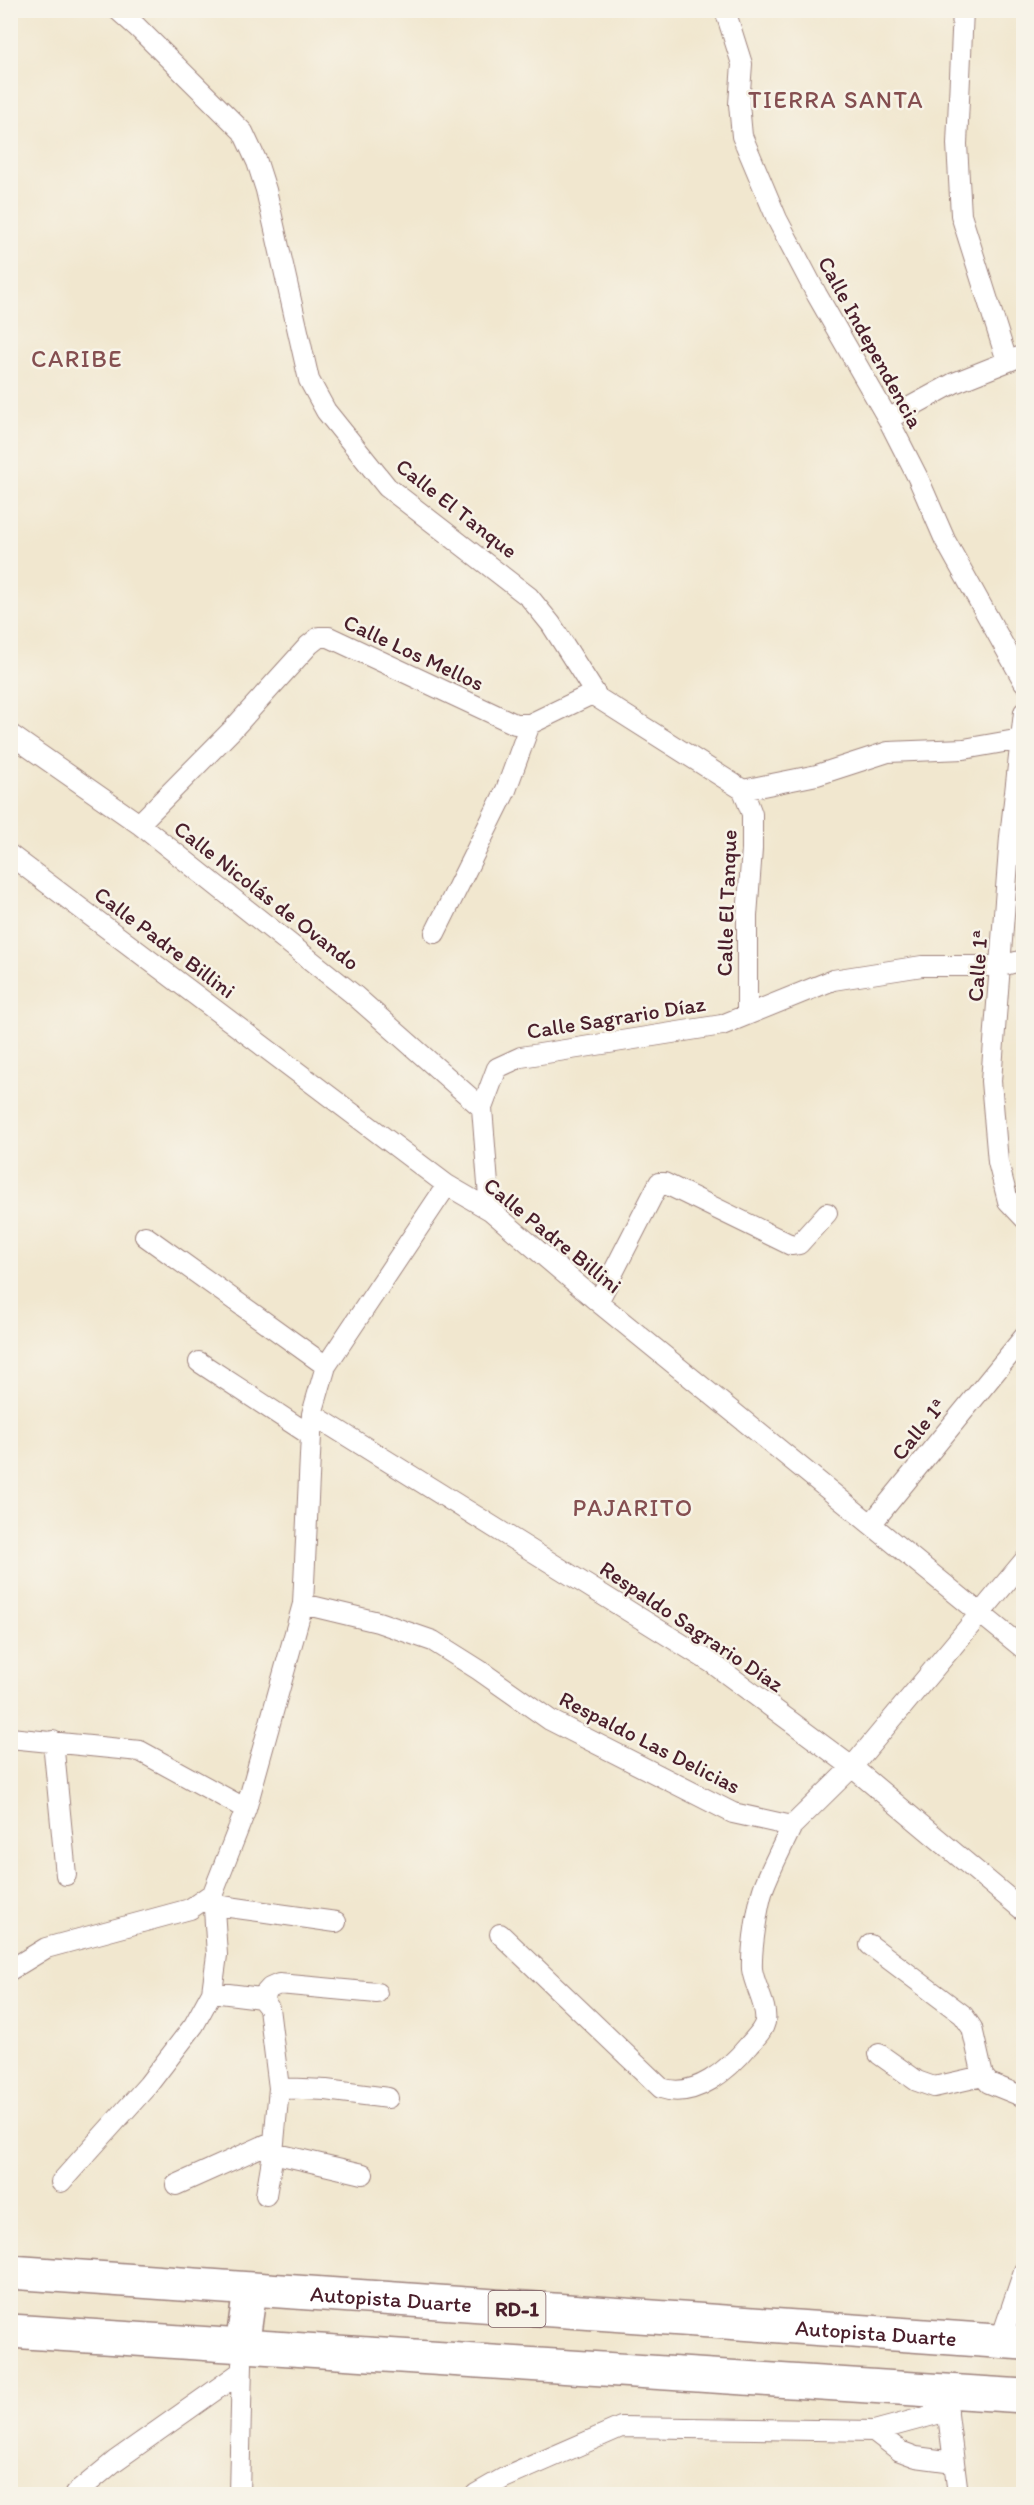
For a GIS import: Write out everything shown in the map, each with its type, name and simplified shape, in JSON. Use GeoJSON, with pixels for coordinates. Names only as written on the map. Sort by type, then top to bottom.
{"type":"FeatureCollection","features":[{"type":"Feature","properties":{"kind":"highway","name":"Autopista Duarte"},"geometry":{"type":"LineString","coordinates":[[10,2272],[1012,2342]]}},
{"type":"Feature","properties":{"kind":"highway"},"geometry":{"type":"LineString","coordinates":[[242,2360],[250,2290]]}},
{"type":"Feature","properties":{"kind":"highway"},"geometry":{"type":"LineString","coordinates":[[10,2331],[242,2360],[947,2401],[1023,2396]]}},
{"type":"Feature","properties":{"kind":"street","name":"Calle El Tanque"},"geometry":{"type":"LineString","coordinates":[[118,10],[243,132],[257,162],[266,190],[309,380],[326,411],[387,487],[529,597],[551,624],[597,698],[742,790],[752,814],[747,916],[747,1014]]}},
{"type":"Feature","properties":{"kind":"street","name":"Calle Independencia"},"geometry":{"type":"LineString","coordinates":[[725,10],[742,64],[739,104],[742,136],[777,219],[817,295],[888,419],[918,478],[945,540],[1023,682]]}},
{"type":"Feature","properties":{"kind":"street"},"geometry":{"type":"LineString","coordinates":[[888,419],[954,383],[1015,358],[961,215],[957,144],[963,10]]}},
{"type":"Feature","properties":{"kind":"street","name":"Calle Los Mellos"},"geometry":{"type":"LineString","coordinates":[[139,824],[232,730],[309,645],[320,637],[329,637],[495,716],[515,724],[530,724]]}},
{"type":"Feature","properties":{"kind":"street"},"geometry":{"type":"LineString","coordinates":[[435,933],[506,790],[530,724],[594,693]]}},
{"type":"Feature","properties":{"kind":"street","name":"Calle 1ª"},"geometry":{"type":"LineString","coordinates":[[1023,712],[1010,837],[991,1082],[998,1162],[1008,1201],[1023,1218]]}},
{"type":"Feature","properties":{"kind":"street","name":"Calle Nicolás de Ovando"},"geometry":{"type":"LineString","coordinates":[[10,734],[139,824],[353,994],[482,1108]]}},
{"type":"Feature","properties":{"kind":"street"},"geometry":{"type":"LineString","coordinates":[[742,790],[817,776],[888,752],[964,749],[1021,739]]}},
{"type":"Feature","properties":{"kind":"street","name":"Calle Padre Billini"},"geometry":{"type":"LineString","coordinates":[[10,855],[447,1185],[490,1210],[598,1302],[1023,1648]]}},
{"type":"Feature","properties":{"kind":"street","name":"Calle Sagrario Díaz"},"geometry":{"type":"LineString","coordinates":[[490,1210],[482,1108],[497,1068],[521,1057],[723,1025],[834,980],[922,966],[1001,966],[1023,960]]}},
{"type":"Feature","properties":{"kind":"street"},"geometry":{"type":"LineString","coordinates":[[598,1302],[659,1183],[664,1183],[790,1245],[799,1244],[827,1213]]}},
{"type":"Feature","properties":{"kind":"street"},"geometry":{"type":"LineString","coordinates":[[61,2182],[148,2085],[194,2025],[212,1992],[217,1955],[214,1899],[246,1809],[303,1604],[312,1414],[326,1366],[447,1185]]}},
{"type":"Feature","properties":{"kind":"street"},"geometry":{"type":"LineString","coordinates":[[145,1236],[326,1366]]}},
{"type":"Feature","properties":{"kind":"street","name":"Calle 1ª"},"geometry":{"type":"LineString","coordinates":[[872,1523],[1023,1337]]}},
{"type":"Feature","properties":{"kind":"street"},"geometry":{"type":"LineString","coordinates":[[199,1362],[310,1435]]}},
{"type":"Feature","properties":{"kind":"street","name":"Respaldo Sagrario Díaz"},"geometry":{"type":"LineString","coordinates":[[312,1414],[712,1663],[852,1767],[1023,1911]]}},
{"type":"Feature","properties":{"kind":"street"},"geometry":{"type":"LineString","coordinates":[[500,1934],[661,2088],[670,2091],[684,2090],[712,2080],[734,2063],[760,2033],[765,2022],[764,2009],[752,1969],[754,1940],[764,1886],[792,1826],[852,1767],[1023,1561]]}},
{"type":"Feature","properties":{"kind":"street","name":"Respaldo Las Delicias"},"geometry":{"type":"LineString","coordinates":[[303,1604],[378,1622],[433,1641],[559,1725],[733,1813],[792,1826]]}},
{"type":"Feature","properties":{"kind":"street"},"geometry":{"type":"LineString","coordinates":[[10,1737],[140,1751],[246,1809]]}},
{"type":"Feature","properties":{"kind":"street"},"geometry":{"type":"LineString","coordinates":[[53,1741],[66,1875]]}},
{"type":"Feature","properties":{"kind":"street"},"geometry":{"type":"LineString","coordinates":[[10,1970],[46,1948],[190,1909],[214,1899],[336,1922]]}},
{"type":"Feature","properties":{"kind":"street"},"geometry":{"type":"LineString","coordinates":[[870,1945],[963,2014],[972,2028],[983,2076],[989,2083],[1023,2097]]}},
{"type":"Feature","properties":{"kind":"street"},"geometry":{"type":"LineString","coordinates":[[261,1998],[270,1988],[279,1984],[377,1993]]}},
{"type":"Feature","properties":{"kind":"street"},"geometry":{"type":"LineString","coordinates":[[212,1992],[261,1998],[269,2007],[279,2088],[274,2147],[266,2195]]}},
{"type":"Feature","properties":{"kind":"street"},"geometry":{"type":"LineString","coordinates":[[879,2054],[917,2081],[934,2087],[983,2076]]}},
{"type":"Feature","properties":{"kind":"street"},"geometry":{"type":"LineString","coordinates":[[279,2088],[326,2090],[388,2098]]}},
{"type":"Feature","properties":{"kind":"street"},"geometry":{"type":"LineString","coordinates":[[176,2186],[274,2147],[363,2174]]}},
{"type":"Feature","properties":{"kind":"street"},"geometry":{"type":"LineString","coordinates":[[1012,2342],[1023,2271]]}},
{"type":"Feature","properties":{"kind":"street"},"geometry":{"type":"LineString","coordinates":[[75,2494],[242,2360]]}},
{"type":"Feature","properties":{"kind":"street"},"geometry":{"type":"LineString","coordinates":[[239,2494],[242,2360]]}},
{"type":"Feature","properties":{"kind":"street"},"geometry":{"type":"LineString","coordinates":[[476,2494],[504,2478],[621,2427],[874,2431],[947,2401],[958,2494]]}},
{"type":"Feature","properties":{"kind":"street"},"geometry":{"type":"LineString","coordinates":[[874,2431],[900,2451],[916,2457],[954,2462]]}},
{"type":"Feature","properties":{"kind":"district","name":"TIERRA SANTA"},"geometry":{"type":"Point","coordinates":[836,100]}},
{"type":"Feature","properties":{"kind":"district","name":"CARIBE"},"geometry":{"type":"Point","coordinates":[77,359]}},
{"type":"Feature","properties":{"kind":"district","name":"PAJARITO"},"geometry":{"type":"Point","coordinates":[633,1508]}}]}
